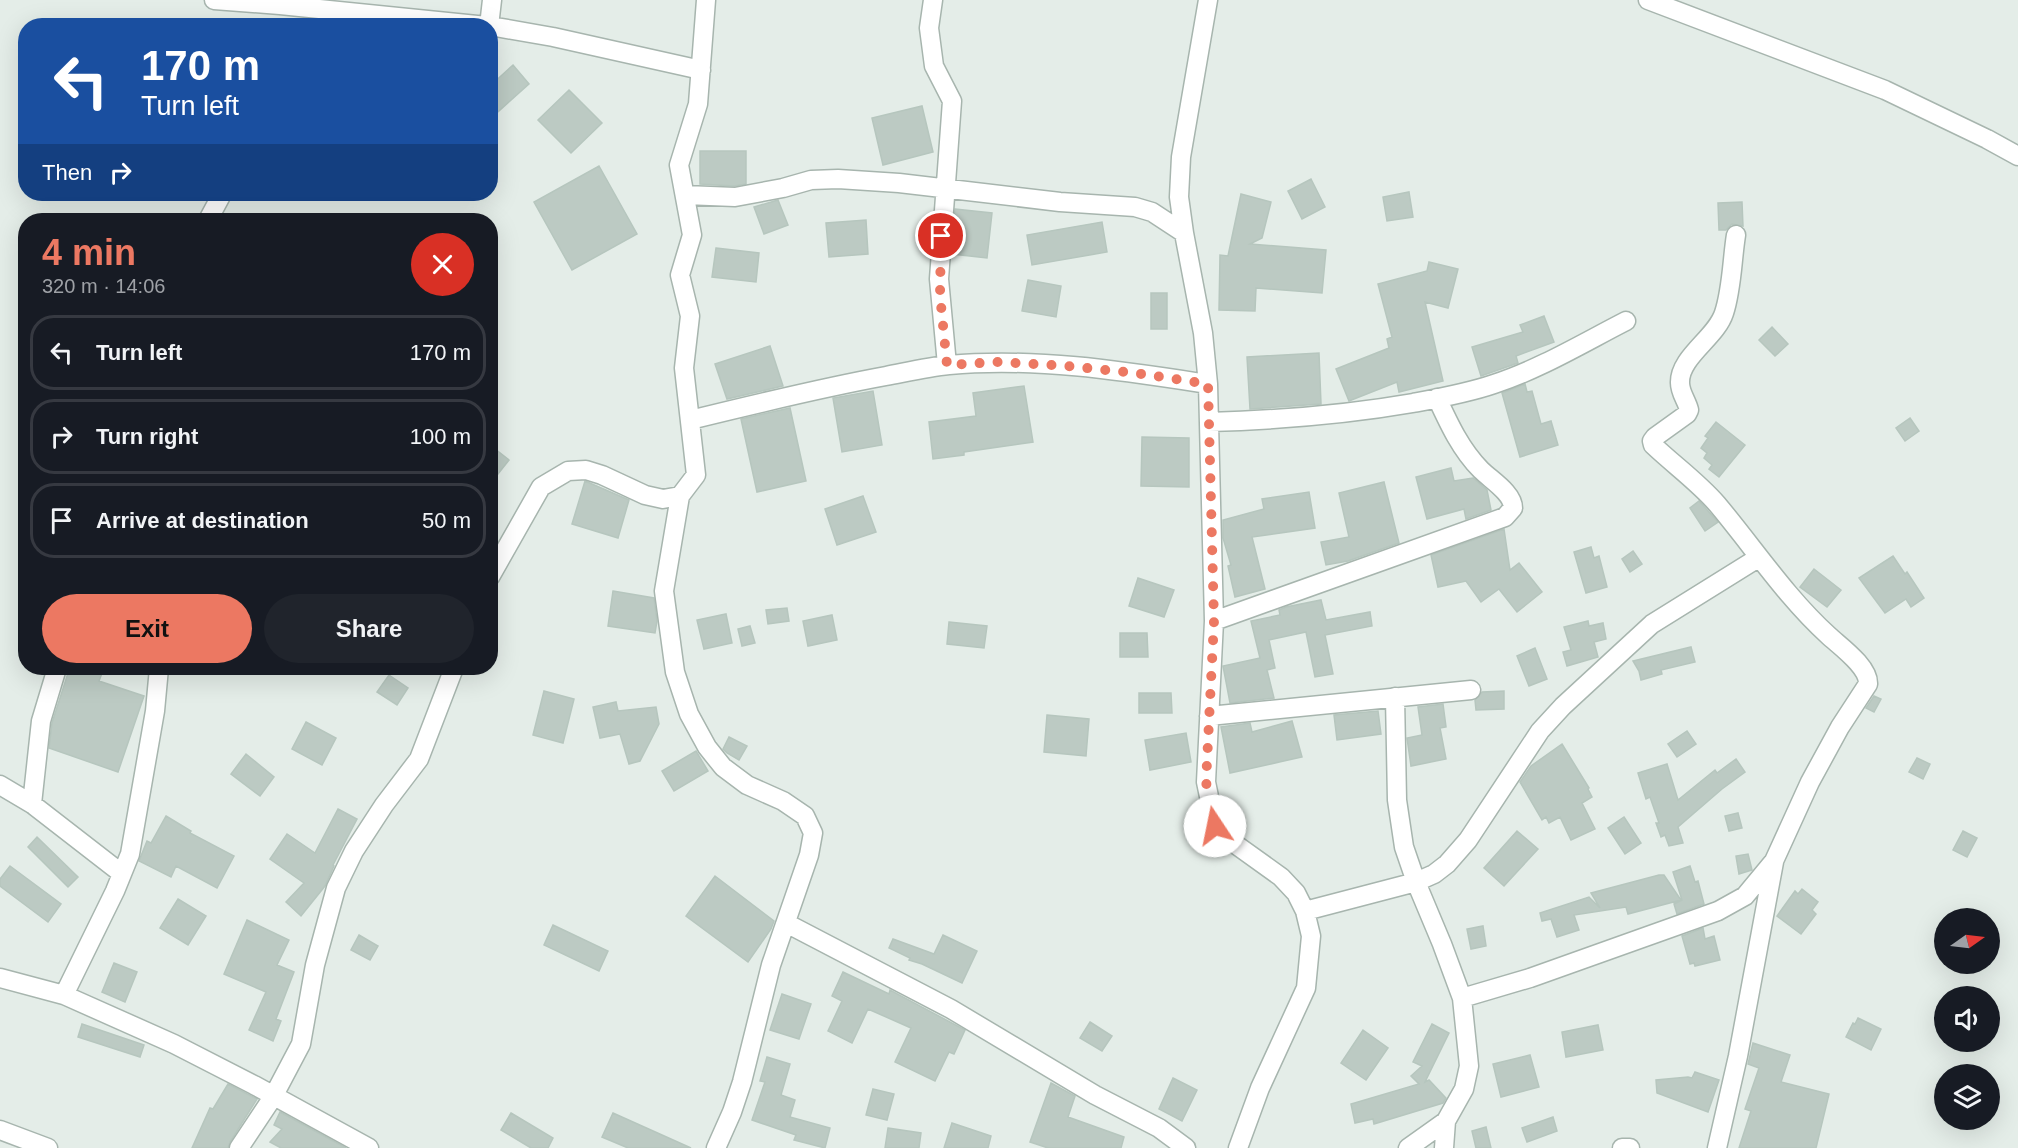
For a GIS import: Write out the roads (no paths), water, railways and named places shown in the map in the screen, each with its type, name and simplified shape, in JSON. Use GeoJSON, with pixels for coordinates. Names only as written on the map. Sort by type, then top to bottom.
{"type":"FeatureCollection","features":[{"type":"Feature","properties":{"kind":"street"},"geometry":{"type":"LineString","coordinates":[[214,0],[314,17],[333,18]]}},
{"type":"Feature","properties":{"kind":"street"},"geometry":{"type":"LineString","coordinates":[[490,18],[492,0]]}},
{"type":"Feature","properties":{"kind":"street"},"geometry":{"type":"LineString","coordinates":[[706,0],[698,104],[679,165],[692,235],[680,275],[690,316],[684,368],[696,475],[680,496],[664,591],[675,672],[689,714],[707,747],[723,767],[747,785],[783,801],[805,816],[813,833],[809,855],[771,965],[742,1082],[716,1148]]}},
{"type":"Feature","properties":{"kind":"street"},"geometry":{"type":"LineString","coordinates":[[933,0],[929,28],[934,66],[952,101],[939,279],[947,365]]}},
{"type":"Feature","properties":{"kind":"street"},"geometry":{"type":"LineString","coordinates":[[1208,0],[1181,157],[1179,197],[1203,333],[1208,384],[1214,621],[1206,782],[1215,826],[1235,844],[1281,877],[1296,893],[1305,912],[1311,936],[1305,988],[1260,1088],[1238,1148]]}},
{"type":"Feature","properties":{"kind":"street"},"geometry":{"type":"LineString","coordinates":[[1648,0],[1885,90],[2018,156]]}},
{"type":"Feature","properties":{"kind":"street"},"geometry":{"type":"LineString","coordinates":[[498,28],[701,70]]}},
{"type":"Feature","properties":{"kind":"street"},"geometry":{"type":"LineString","coordinates":[[685,195],[735,197],[766,192],[811,180],[838,179],[899,183],[1060,202],[1135,207],[1152,212],[1184,233]]}},
{"type":"Feature","properties":{"kind":"street"},"geometry":{"type":"LineString","coordinates":[[1717,1148],[1738,1056],[1774,861],[1810,782],[1840,727],[1868,684],[1868,678],[1861,666],[1816,624],[1758,558],[1716,503],[1653,445],[1652,441],[1689,410],[1680,384],[1683,371],[1710,337],[1724,313],[1736,235]]}},
{"type":"Feature","properties":{"kind":"street"},"geometry":{"type":"LineString","coordinates":[[1209,422],[1323,416],[1437,398],[1494,384],[1556,358],[1626,321]]}},
{"type":"Feature","properties":{"kind":"street"},"geometry":{"type":"LineString","coordinates":[[690,420],[835,386],[947,365],[999,362],[1067,366],[1208,384]]}},
{"type":"Feature","properties":{"kind":"street"},"geometry":{"type":"LineString","coordinates":[[1214,621],[1505,517],[1511,512],[1513,508],[1511,500],[1479,468],[1455,436],[1437,398]]}},
{"type":"Feature","properties":{"kind":"street"},"geometry":{"type":"LineString","coordinates":[[498,563],[541,487],[568,471],[586,470],[645,495],[663,499],[680,496]]}},
{"type":"Feature","properties":{"kind":"street"},"geometry":{"type":"LineString","coordinates":[[1305,912],[1416,882],[1434,874],[1447,864],[1468,840],[1540,731],[1563,706],[1652,624],[1758,558]]}},
{"type":"Feature","properties":{"kind":"street"},"geometry":{"type":"LineString","coordinates":[[32,804],[41,721],[55,675]]}},
{"type":"Feature","properties":{"kind":"street"},"geometry":{"type":"LineString","coordinates":[[64,995],[115,891],[130,854],[155,711],[158,675]]}},
{"type":"Feature","properties":{"kind":"street"},"geometry":{"type":"LineString","coordinates":[[239,1148],[273,1097],[301,1044],[315,965],[336,888],[354,850],[419,759],[451,675]]}},
{"type":"Feature","properties":{"kind":"street"},"geometry":{"type":"LineString","coordinates":[[1209,716],[1471,690]]}},
{"type":"Feature","properties":{"kind":"street"},"geometry":{"type":"LineString","coordinates":[[1395,697],[1396,800],[1404,847],[1462,998],[1469,1066],[1464,1089],[1446,1121],[1444,1148]]}},
{"type":"Feature","properties":{"kind":"street"},"geometry":{"type":"LineString","coordinates":[[0,785],[32,804],[122,873]]}},
{"type":"Feature","properties":{"kind":"street"},"geometry":{"type":"LineString","coordinates":[[1462,998],[1530,978],[1718,911],[1744,896],[1774,861]]}},
{"type":"Feature","properties":{"kind":"street"},"geometry":{"type":"LineString","coordinates":[[786,923],[882,971],[951,1009],[1095,1095],[1159,1128],[1186,1148]]}},
{"type":"Feature","properties":{"kind":"street"},"geometry":{"type":"LineString","coordinates":[[0,978],[64,995],[174,1044],[369,1148]]}},
{"type":"Feature","properties":{"kind":"street"},"geometry":{"type":"LineString","coordinates":[[1408,1148],[1446,1121]]}},
{"type":"Feature","properties":{"kind":"street"},"geometry":{"type":"LineString","coordinates":[[0,1131],[48,1148]]}},
{"type":"Feature","properties":{"kind":"street"},"geometry":{"type":"LineString","coordinates":[[1622,1148],[1630,1148]]}}]}
